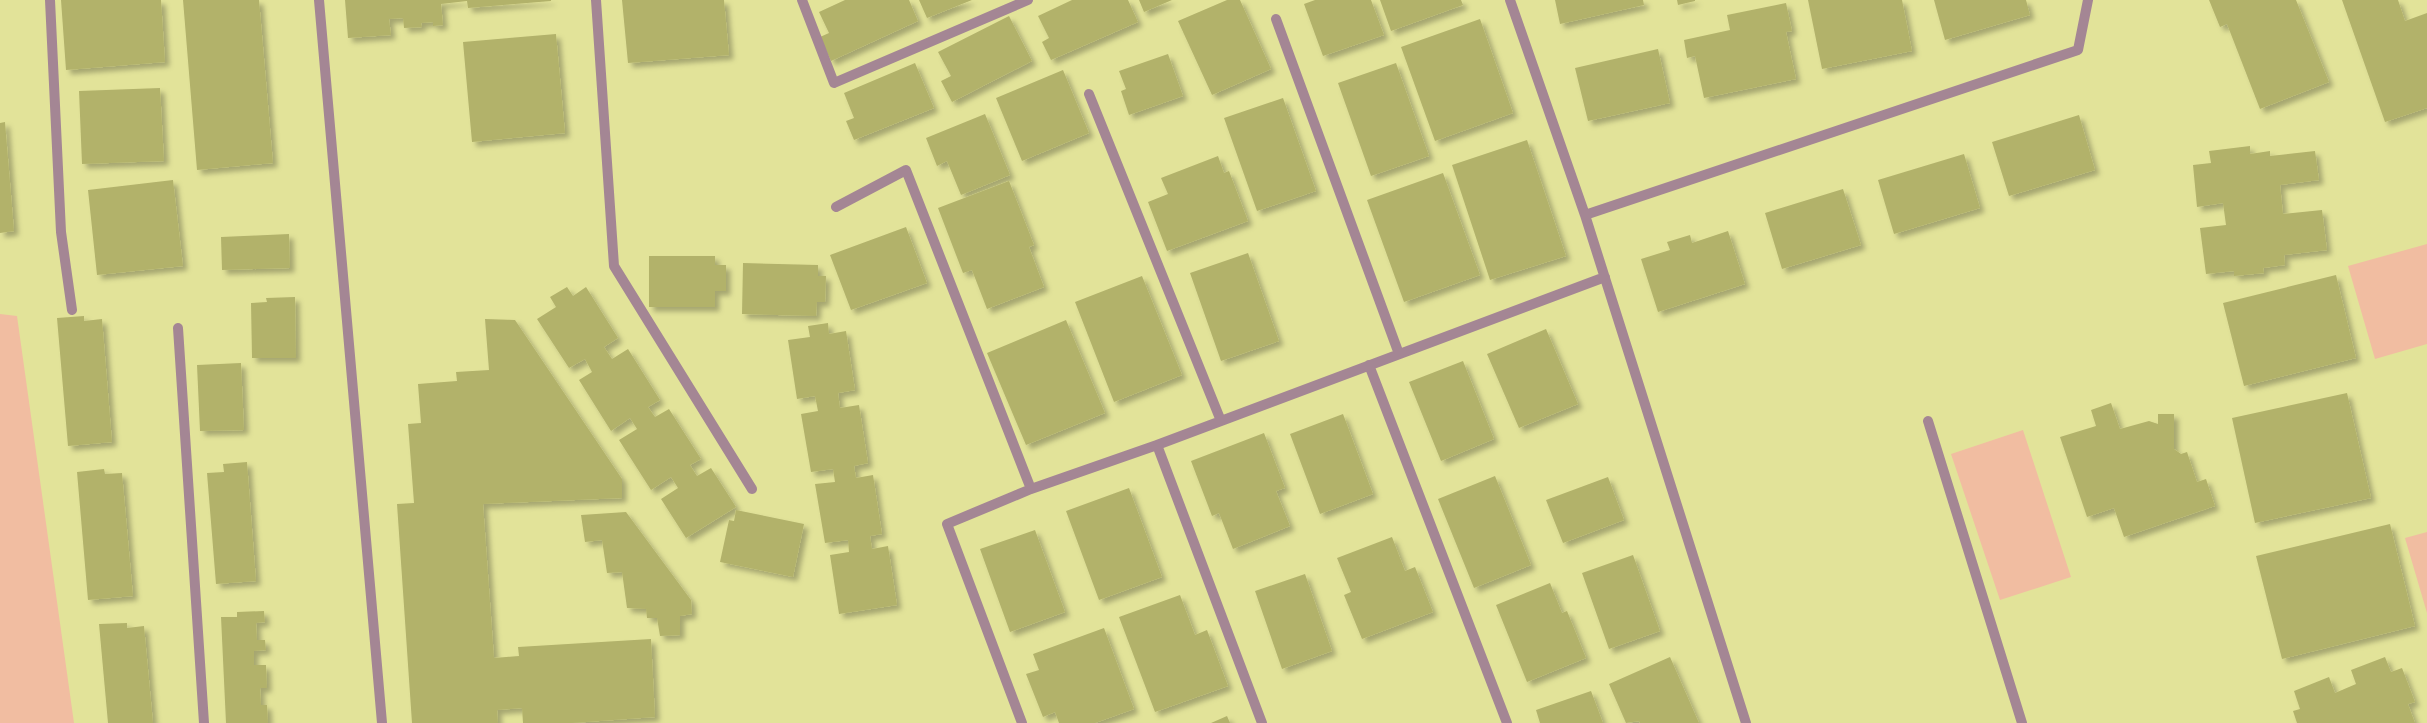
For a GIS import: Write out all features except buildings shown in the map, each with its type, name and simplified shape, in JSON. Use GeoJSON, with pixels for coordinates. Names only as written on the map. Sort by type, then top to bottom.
{"type":"FeatureCollection","features":[{"type":"Feature","properties":{"kind":"street"},"geometry":{"type":"LineString","coordinates":[[50,0],[61,232],[72,310]]}},
{"type":"Feature","properties":{"kind":"street"},"geometry":{"type":"LineString","coordinates":[[318,0],[382,723]]}},
{"type":"Feature","properties":{"kind":"street"},"geometry":{"type":"LineString","coordinates":[[596,0],[614,266],[752,489]]}},
{"type":"Feature","properties":{"kind":"street"},"geometry":{"type":"LineString","coordinates":[[802,0],[834,83],[1028,0]]}},
{"type":"Feature","properties":{"kind":"street"},"geometry":{"type":"LineString","coordinates":[[1510,0],[1585,215],[1746,723]]}},
{"type":"Feature","properties":{"kind":"street"},"geometry":{"type":"LineString","coordinates":[[1585,215],[2078,50],[2088,0]]}},
{"type":"Feature","properties":{"kind":"street"},"geometry":{"type":"LineString","coordinates":[[1276,19],[1399,354]]}},
{"type":"Feature","properties":{"kind":"street"},"geometry":{"type":"LineString","coordinates":[[1089,94],[1221,421]]}},
{"type":"Feature","properties":{"kind":"street"},"geometry":{"type":"LineString","coordinates":[[836,207],[906,170],[1031,489]]}},
{"type":"Feature","properties":{"kind":"street"},"geometry":{"type":"LineString","coordinates":[[1022,723],[947,524],[1031,489],[1157,445],[1605,277]]}},
{"type":"Feature","properties":{"kind":"street"},"geometry":{"type":"LineString","coordinates":[[178,328],[204,723]]}},
{"type":"Feature","properties":{"kind":"street"},"geometry":{"type":"LineString","coordinates":[[1369,365],[1507,723]]}},
{"type":"Feature","properties":{"kind":"street"},"geometry":{"type":"LineString","coordinates":[[1928,421],[2022,723]]}},
{"type":"Feature","properties":{"kind":"street"},"geometry":{"type":"LineString","coordinates":[[1157,445],[1262,723]]}},
{"type":"Feature","properties":{"kind":"shaded area"},"geometry":{"type":"Polygon","coordinates":[[[2427,244],[2427,344],[2375,359],[2348,266],[2427,244]]]}},
{"type":"Feature","properties":{"kind":"shaded area"},"geometry":{"type":"Polygon","coordinates":[[[0,314],[17,316],[74,723],[0,723],[0,314]]]}},
{"type":"Feature","properties":{"kind":"shaded area"},"geometry":{"type":"Polygon","coordinates":[[[2023,430],[2071,577],[2000,600],[1951,454],[2023,430]]]}},
{"type":"Feature","properties":{"kind":"shaded area"},"geometry":{"type":"Polygon","coordinates":[[[2427,532],[2427,613],[2405,538],[2427,532]]]}}]}
